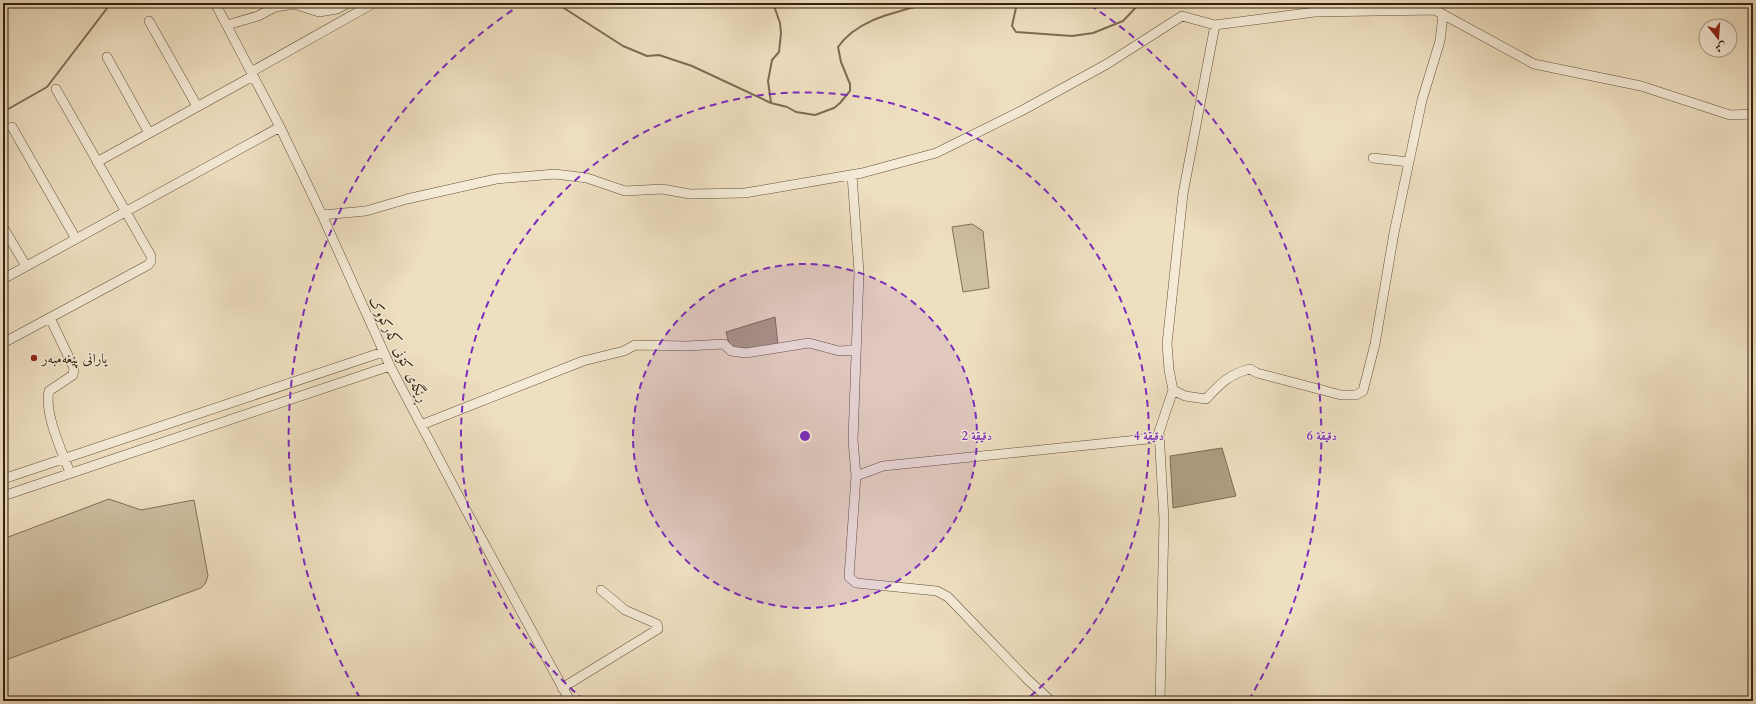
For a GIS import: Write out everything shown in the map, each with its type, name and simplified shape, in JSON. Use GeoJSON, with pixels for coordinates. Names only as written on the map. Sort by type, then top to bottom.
{"type":"FeatureCollection","features":[{"type":"Feature","properties":{"kind":"street","name":"ڕێگەی کۆنی کەرکووک"},"geometry":{"type":"LineString","coordinates":[[215,3],[280,127],[322,215],[390,366],[570,701]]}},
{"type":"Feature","properties":{"kind":"street"},"geometry":{"type":"LineString","coordinates":[[227,25],[258,16],[275,7],[294,4],[319,12],[337,9],[348,3]]}},
{"type":"Feature","properties":{"kind":"street"},"geometry":{"type":"LineString","coordinates":[[97,162],[198,106],[374,3]]}},
{"type":"Feature","properties":{"kind":"street"},"geometry":{"type":"LineString","coordinates":[[322,215],[366,211],[407,199],[496,179],[555,174],[587,178],[625,191],[662,189],[690,194],[745,193],[852,175],[936,153],[1023,110],[1107,64],[1182,16],[1215,25],[1315,12],[1434,10],[1534,64],[1640,86],[1730,115],[1753,114]]}},
{"type":"Feature","properties":{"kind":"street"},"geometry":{"type":"LineString","coordinates":[[1173,390],[1185,396],[1206,399],[1221,382],[1237,372],[1250,369],[1257,373],[1341,395],[1356,395],[1363,391],[1374,344],[1394,233],[1422,100],[1440,41],[1443,15]]}},
{"type":"Feature","properties":{"kind":"street"},"geometry":{"type":"LineString","coordinates":[[149,21],[198,106]]}},
{"type":"Feature","properties":{"kind":"street"},"geometry":{"type":"LineString","coordinates":[[856,476],[883,466],[1157,438],[1173,390],[1169,370],[1167,344],[1183,194],[1215,25]]}},
{"type":"Feature","properties":{"kind":"street"},"geometry":{"type":"LineString","coordinates":[[107,57],[148,133]]}},
{"type":"Feature","properties":{"kind":"street"},"geometry":{"type":"LineString","coordinates":[[3,343],[148,265],[151,261],[151,256],[56,89]]}},
{"type":"Feature","properties":{"kind":"street"},"geometry":{"type":"LineString","coordinates":[[12,127],[76,239]]}},
{"type":"Feature","properties":{"kind":"street"},"geometry":{"type":"LineString","coordinates":[[3,279],[280,127]]}},
{"type":"Feature","properties":{"kind":"street"},"geometry":{"type":"LineString","coordinates":[[1373,158],[1409,162]]}},
{"type":"Feature","properties":{"kind":"street"},"geometry":{"type":"LineString","coordinates":[[852,175],[859,272],[853,440],[856,476],[849,577],[856,583],[937,591],[948,597],[1027,679],[1051,701]]}},
{"type":"Feature","properties":{"kind":"street"},"geometry":{"type":"LineString","coordinates":[[3,227],[26,266]]}},
{"type":"Feature","properties":{"kind":"street"},"geometry":{"type":"LineString","coordinates":[[50,318],[74,368],[73,375],[49,391],[47,400],[54,427],[70,474]]}},
{"type":"Feature","properties":{"kind":"street"},"geometry":{"type":"LineString","coordinates":[[421,425],[583,361],[624,351],[635,345],[687,346],[724,344],[731,351],[746,354],[809,343],[839,351],[856,350]]}},
{"type":"Feature","properties":{"kind":"street"},"geometry":{"type":"LineString","coordinates":[[3,479],[383,352]]}},
{"type":"Feature","properties":{"kind":"street"},"geometry":{"type":"LineString","coordinates":[[3,496],[390,366]]}},
{"type":"Feature","properties":{"kind":"street"},"geometry":{"type":"LineString","coordinates":[[1159,431],[1164,520],[1160,701]]}},
{"type":"Feature","properties":{"kind":"street"},"geometry":{"type":"LineString","coordinates":[[562,688],[658,629],[657,624],[625,610],[601,590]]}},
{"type":"Feature","properties":{"kind":"shaded area"},"geometry":{"type":"Polygon","coordinates":[[[972,224],[983,231],[989,288],[963,292],[952,227],[972,224]]]}},
{"type":"Feature","properties":{"kind":"shaded area"},"geometry":{"type":"Polygon","coordinates":[[[775,317],[778,345],[731,351],[726,332],[775,317]]]}},
{"type":"Feature","properties":{"kind":"shaded area"},"geometry":{"type":"Polygon","coordinates":[[[1222,448],[1236,496],[1173,508],[1170,456],[1222,448]]]}},
{"type":"Feature","properties":{"kind":"shaded area"},"geometry":{"type":"Polygon","coordinates":[[[109,499],[141,510],[194,500],[208,576],[205,584],[201,588],[3,661],[3,539],[109,499]]]}},
{"type":"Feature","properties":{"kind":"waterway"},"geometry":{"type":"LineString","coordinates":[[3,112],[47,87],[111,3]]}},
{"type":"Feature","properties":{"kind":"waterway"},"geometry":{"type":"LineString","coordinates":[[556,3],[623,46],[647,56],[659,55],[692,66],[771,103]]}},
{"type":"Feature","properties":{"kind":"waterway"},"geometry":{"type":"LineString","coordinates":[[773,3],[780,23],[781,33],[779,52],[772,60],[768,81],[771,103],[787,107],[796,112],[815,115],[834,108],[850,91],[850,84],[841,62],[838,47],[846,37],[867,23],[892,13],[930,3]]}},
{"type":"Feature","properties":{"kind":"waterway"},"geometry":{"type":"LineString","coordinates":[[1017,3],[1012,26],[1016,32],[1072,36],[1093,33],[1123,21],[1140,3]]}},
{"type":"Feature","properties":{"kind":"place","name":"یارانی پێغەمبەر"},"geometry":{"type":"Point","coordinates":[34,358]}}]}
